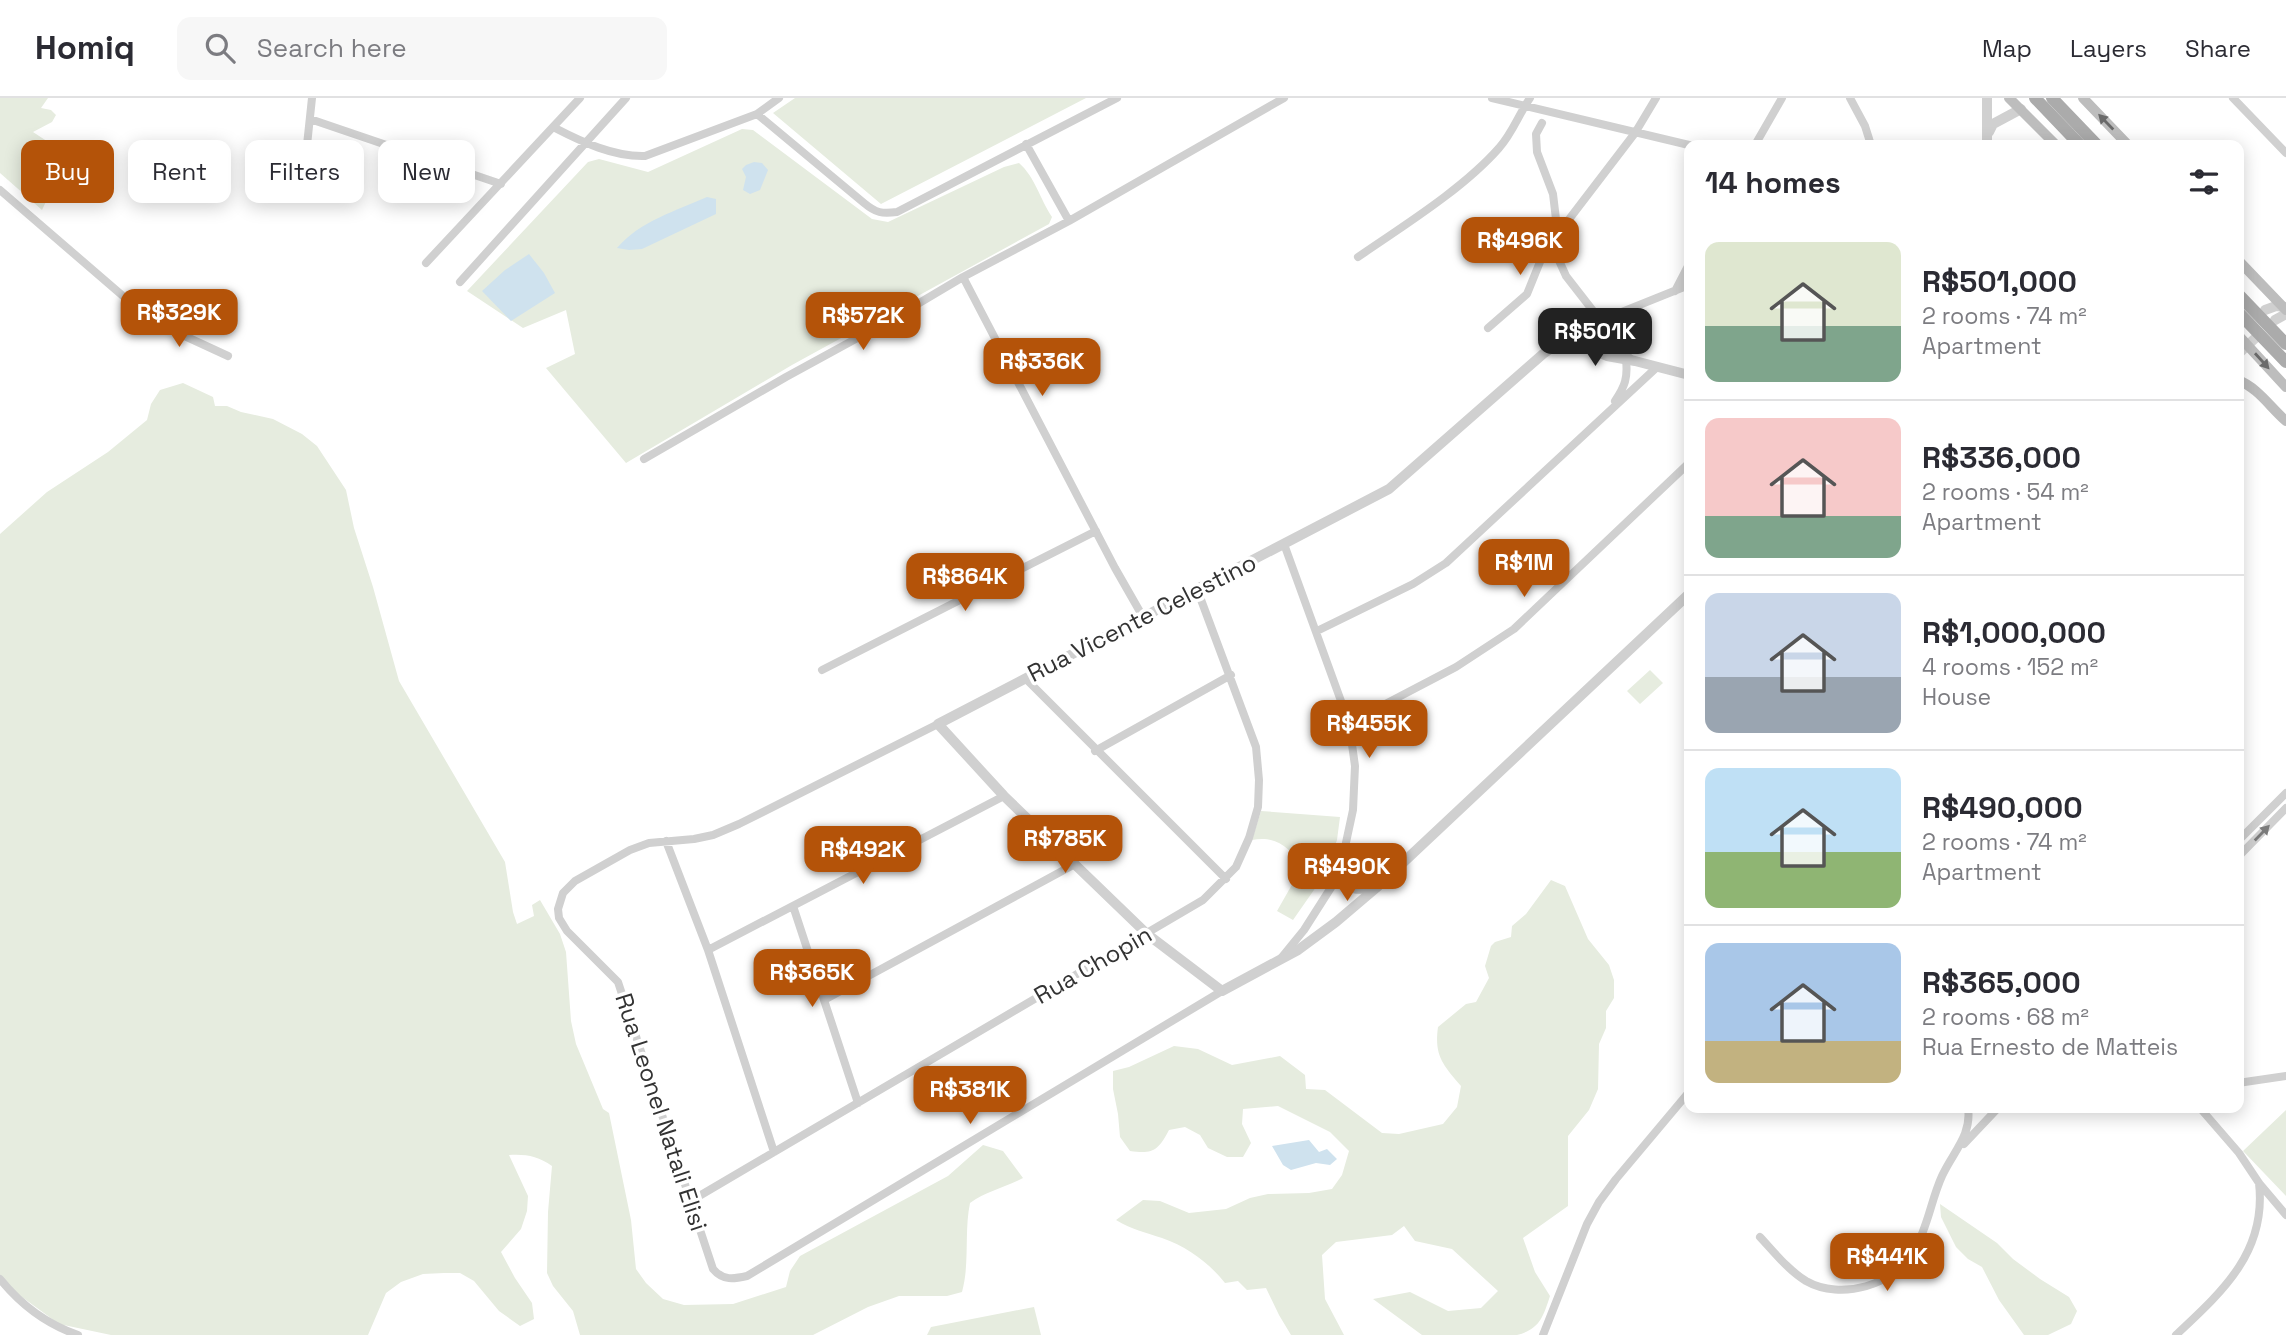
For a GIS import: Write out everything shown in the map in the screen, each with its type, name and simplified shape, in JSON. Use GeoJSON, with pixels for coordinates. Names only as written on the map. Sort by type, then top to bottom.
{"type":"FeatureCollection","features":[{"type":"Feature","properties":{"kind":"main road"},"geometry":{"type":"LineString","coordinates":[[2009,98],[2051,140]]}},
{"type":"Feature","properties":{"kind":"main road"},"geometry":{"type":"LineString","coordinates":[[2035,98],[2075,140]]}},
{"type":"Feature","properties":{"kind":"main road"},"geometry":{"type":"LineString","coordinates":[[2052,98],[2092,140]]}},
{"type":"Feature","properties":{"kind":"main road"},"geometry":{"type":"LineString","coordinates":[[2083,98],[2124,140]]}},
{"type":"Feature","properties":{"kind":"main road"},"geometry":{"type":"LineString","coordinates":[[2244,266],[2285,309]]}},
{"type":"Feature","properties":{"kind":"main road"},"geometry":{"type":"LineString","coordinates":[[2244,300],[2286,344]]}},
{"type":"Feature","properties":{"kind":"main road"},"geometry":{"type":"LineString","coordinates":[[2244,318],[2286,362]]}},
{"type":"Feature","properties":{"kind":"main road"},"geometry":{"type":"LineString","coordinates":[[2244,342],[2286,387]]}},
{"type":"Feature","properties":{"kind":"main road"},"geometry":{"type":"LineString","coordinates":[[2244,382],[2286,421]]}},
{"type":"Feature","properties":{"kind":"street"},"geometry":{"type":"LineString","coordinates":[[308,140],[312,98]]}},
{"type":"Feature","properties":{"kind":"street"},"geometry":{"type":"LineString","coordinates":[[426,263],[555,128],[580,98]]}},
{"type":"Feature","properties":{"kind":"street"},"geometry":{"type":"LineString","coordinates":[[460,282],[626,98]]}},
{"type":"Feature","properties":{"kind":"street"},"geometry":{"type":"LineString","coordinates":[[555,128],[584,143],[632,156],[645,156],[757,114],[779,98]]}},
{"type":"Feature","properties":{"kind":"street"},"geometry":{"type":"LineString","coordinates":[[757,114],[878,213],[897,212],[1117,98]]}},
{"type":"Feature","properties":{"kind":"street"},"geometry":{"type":"LineString","coordinates":[[644,459],[962,277],[1069,221],[1284,98]]}},
{"type":"Feature","properties":{"kind":"street"},"geometry":{"type":"LineString","coordinates":[[1492,98],[1684,144]]}},
{"type":"Feature","properties":{"kind":"street"},"geometry":{"type":"LineString","coordinates":[[1358,257],[1485,164],[1502,146],[1530,98]]}},
{"type":"Feature","properties":{"kind":"street"},"geometry":{"type":"LineString","coordinates":[[1488,328],[1527,293],[1534,282],[1538,263],[1544,252],[1635,133],[1656,98]]}},
{"type":"Feature","properties":{"kind":"street"},"geometry":{"type":"LineString","coordinates":[[1758,140],[1782,98]]}},
{"type":"Feature","properties":{"kind":"street"},"geometry":{"type":"LineString","coordinates":[[1850,98],[1869,140]]}},
{"type":"Feature","properties":{"kind":"street"},"geometry":{"type":"LineString","coordinates":[[1987,98],[1987,140]]}},
{"type":"Feature","properties":{"kind":"street"},"geometry":{"type":"LineString","coordinates":[[2237,100],[2286,153]]}},
{"type":"Feature","properties":{"kind":"street"},"geometry":{"type":"LineString","coordinates":[[1988,132],[1993,124],[2021,109]]}},
{"type":"Feature","properties":{"kind":"street"},"geometry":{"type":"LineString","coordinates":[[310,119],[501,184]]}},
{"type":"Feature","properties":{"kind":"street"},"geometry":{"type":"LineString","coordinates":[[1542,123],[1536,134],[1537,152],[1553,194],[1558,236],[1557,256],[1566,276],[1601,321],[1607,343],[1630,361]]}},
{"type":"Feature","properties":{"kind":"street"},"geometry":{"type":"LineString","coordinates":[[1026,144],[1069,221]]}},
{"type":"Feature","properties":{"kind":"street"},"geometry":{"type":"LineString","coordinates":[[0,190],[145,315],[228,356]]}},
{"type":"Feature","properties":{"kind":"street"},"geometry":{"type":"LineString","coordinates":[[1675,291],[1684,274]]}},
{"type":"Feature","properties":{"kind":"street"},"geometry":{"type":"LineString","coordinates":[[962,277],[1143,617]]}},
{"type":"Feature","properties":{"kind":"street","name":"Rua Vicente Celestino"},"geometry":{"type":"LineString","coordinates":[[563,893],[575,881],[649,842],[713,835],[739,824],[938,724],[1389,489],[1543,354],[1566,338],[1582,328],[1684,287]]}},
{"type":"Feature","properties":{"kind":"street"},"geometry":{"type":"LineString","coordinates":[[2265,310],[2285,309]]}},
{"type":"Feature","properties":{"kind":"street"},"geometry":{"type":"LineString","coordinates":[[2275,320],[2285,309]]}},
{"type":"Feature","properties":{"kind":"street"},"geometry":{"type":"LineString","coordinates":[[1566,338],[1599,354],[1684,374]]}},
{"type":"Feature","properties":{"kind":"street"},"geometry":{"type":"LineString","coordinates":[[1605,414],[1625,386],[1630,361]]}},
{"type":"Feature","properties":{"kind":"street"},"geometry":{"type":"LineString","coordinates":[[1317,631],[1413,584],[1446,563],[1656,368]]}},
{"type":"Feature","properties":{"kind":"street"},"geometry":{"type":"LineString","coordinates":[[1349,723],[1456,667],[1514,629],[1684,468]]}},
{"type":"Feature","properties":{"kind":"street"},"geometry":{"type":"LineString","coordinates":[[822,670],[1096,531]]}},
{"type":"Feature","properties":{"kind":"street"},"geometry":{"type":"LineString","coordinates":[[1277,961],[1304,930],[1339,875],[1355,792],[1355,766],[1349,723],[1284,544]]}},
{"type":"Feature","properties":{"kind":"street","name":"Rua Chopin"},"geometry":{"type":"LineString","coordinates":[[689,1202],[1203,900],[1236,867],[1250,838],[1258,807],[1256,747],[1197,589]]}},
{"type":"Feature","properties":{"kind":"street"},"geometry":{"type":"LineString","coordinates":[[938,724],[1004,796],[1147,934],[1222,991],[1317,937],[1377,888],[1684,599]]}},
{"type":"Feature","properties":{"kind":"street"},"geometry":{"type":"LineString","coordinates":[[1096,751],[1231,675]]}},
{"type":"Feature","properties":{"kind":"street"},"geometry":{"type":"LineString","coordinates":[[1025,678],[1226,879]]}},
{"type":"Feature","properties":{"kind":"street"},"geometry":{"type":"LineString","coordinates":[[2244,835],[2286,793]]}},
{"type":"Feature","properties":{"kind":"street"},"geometry":{"type":"LineString","coordinates":[[708,950],[1004,796]]}},
{"type":"Feature","properties":{"kind":"street"},"geometry":{"type":"LineString","coordinates":[[2244,851],[2286,808]]}},
{"type":"Feature","properties":{"kind":"street"},"geometry":{"type":"LineString","coordinates":[[666,841],[708,950],[774,1152]]}},
{"type":"Feature","properties":{"kind":"street"},"geometry":{"type":"LineString","coordinates":[[824,1000],[1075,864]]}},
{"type":"Feature","properties":{"kind":"street"},"geometry":{"type":"LineString","coordinates":[[1339,875],[1349,888],[1356,891],[1377,888]]}},
{"type":"Feature","properties":{"kind":"street","name":"Rua Leonel Natali Elisi"},"geometry":{"type":"LineString","coordinates":[[563,893],[558,909],[559,918],[567,931],[618,982],[689,1202],[713,1269],[723,1278],[747,1276],[1222,991]]}},
{"type":"Feature","properties":{"kind":"street"},"geometry":{"type":"LineString","coordinates":[[793,906],[858,1103]]}},
{"type":"Feature","properties":{"kind":"street"},"geometry":{"type":"LineString","coordinates":[[2244,1082],[2286,1076]]}},
{"type":"Feature","properties":{"kind":"street"},"geometry":{"type":"LineString","coordinates":[[1543,1335],[1587,1224],[1599,1202],[1684,1098]]}},
{"type":"Feature","properties":{"kind":"street"},"geometry":{"type":"LineString","coordinates":[[1760,1237],[1794,1273],[1809,1283],[1840,1289],[1875,1283],[1891,1275],[1904,1265],[1914,1251],[1928,1220],[1942,1176],[1967,1132],[1968,1113]]}},
{"type":"Feature","properties":{"kind":"street"},"geometry":{"type":"LineString","coordinates":[[1955,1154],[1992,1113]]}},
{"type":"Feature","properties":{"kind":"street"},"geometry":{"type":"LineString","coordinates":[[2204,1113],[2286,1215]]}},
{"type":"Feature","properties":{"kind":"street"},"geometry":{"type":"LineString","coordinates":[[2176,1335],[2209,1304],[2236,1274],[2246,1258],[2258,1219],[2261,1200],[2259,1183]]}},
{"type":"Feature","properties":{"kind":"street"},"geometry":{"type":"LineString","coordinates":[[0,1279],[11,1293],[44,1320],[78,1335]]}},
{"type":"Feature","properties":{"kind":"shaded area"},"geometry":{"type":"Polygon","coordinates":[[[0,98],[48,98],[41,108],[51,110],[56,115],[52,122],[33,132],[45,140],[21,140],[21,192],[0,173],[0,98]]]}},
{"type":"Feature","properties":{"kind":"shaded area"},"geometry":{"type":"Polygon","coordinates":[[[795,98],[1086,98],[881,204],[773,113],[795,98]]]}},
{"type":"Feature","properties":{"kind":"shaded area"},"geometry":{"type":"Polygon","coordinates":[[[742,129],[753,130],[872,219],[888,222],[1004,167],[1019,163],[1033,181],[1052,217],[1049,224],[792,365],[626,463],[546,368],[575,354],[566,310],[523,328],[467,291],[588,162],[599,159],[648,172],[742,129]]]}},
{"type":"Feature","properties":{"kind":"shaded area"},"geometry":{"type":"Polygon","coordinates":[[[34,203],[45,203],[42,210],[34,203]]]}},
{"type":"Feature","properties":{"kind":"shaded area"},"geometry":{"type":"Polygon","coordinates":[[[183,383],[213,397],[215,406],[227,406],[273,419],[302,434],[317,446],[346,490],[354,528],[399,681],[505,862],[517,924],[534,916],[532,905],[540,900],[560,934],[566,952],[571,1021],[576,1044],[603,1109],[609,1113],[631,1220],[636,1269],[646,1283],[663,1299],[684,1305],[733,1304],[786,1287],[790,1271],[800,1256],[948,1176],[983,1145],[1003,1151],[1023,1178],[982,1195],[970,1203],[962,1292],[947,1296],[899,1296],[868,1307],[813,1335],[580,1335],[573,1311],[553,1286],[547,1273],[552,1166],[526,1155],[509,1155],[528,1196],[527,1211],[521,1229],[501,1252],[532,1303],[534,1319],[520,1326],[499,1311],[474,1281],[460,1273],[423,1274],[401,1282],[386,1293],[368,1335],[111,1335],[59,1324],[0,1281],[0,534],[47,492],[108,452],[147,420],[151,404],[160,390],[183,383]]]}},
{"type":"Feature","properties":{"kind":"shaded area"},"geometry":{"type":"Polygon","coordinates":[[[1650,670],[1663,683],[1640,704],[1627,691],[1650,670]]]}},
{"type":"Feature","properties":{"kind":"shaded area"},"geometry":{"type":"Polygon","coordinates":[[[1261,811],[1340,817],[1337,840],[1323,877],[1293,920],[1277,911],[1302,867],[1287,849],[1275,841],[1252,840],[1261,811]]]}},
{"type":"Feature","properties":{"kind":"shaded area"},"geometry":{"type":"Polygon","coordinates":[[[1551,880],[1565,886],[1588,939],[1609,965],[1614,980],[1614,998],[1606,1011],[1606,1028],[1599,1044],[1598,1089],[1589,1110],[1568,1136],[1568,1206],[1523,1238],[1535,1272],[1550,1296],[1543,1316],[1536,1326],[1517,1335],[1422,1335],[1373,1299],[1410,1292],[1448,1311],[1481,1308],[1498,1291],[1452,1249],[1415,1241],[1404,1226],[1392,1235],[1336,1242],[1322,1255],[1325,1299],[1344,1335],[1291,1335],[1266,1288],[1247,1290],[1238,1281],[1225,1283],[1205,1262],[1189,1251],[1116,1220],[1143,1200],[1160,1201],[1189,1213],[1226,1209],[1250,1198],[1268,1194],[1309,1193],[1332,1189],[1342,1175],[1349,1151],[1330,1132],[1278,1106],[1243,1109],[1242,1124],[1251,1143],[1243,1157],[1227,1157],[1208,1148],[1200,1135],[1185,1127],[1169,1130],[1162,1143],[1150,1151],[1130,1151],[1120,1137],[1113,1071],[1129,1067],[1174,1046],[1198,1049],[1232,1065],[1280,1056],[1305,1075],[1306,1089],[1325,1090],[1382,1133],[1399,1134],[1443,1124],[1457,1107],[1461,1086],[1441,1060],[1437,1046],[1438,1027],[1466,1004],[1476,1002],[1489,978],[1485,966],[1491,946],[1511,937],[1512,926],[1526,914],[1551,880]]]}},
{"type":"Feature","properties":{"kind":"shaded area"},"geometry":{"type":"Polygon","coordinates":[[[2286,1110],[2286,1196],[2243,1151],[2286,1110]]]}},
{"type":"Feature","properties":{"kind":"shaded area"},"geometry":{"type":"Polygon","coordinates":[[[1940,1204],[1997,1243],[2040,1279],[2069,1297],[2077,1311],[2071,1324],[2048,1335],[2024,1335],[1999,1300],[1982,1267],[1968,1259],[1956,1247],[1941,1217],[1940,1204]]]}},
{"type":"Feature","properties":{"kind":"shaded area"},"geometry":{"type":"Polygon","coordinates":[[[1034,1307],[1041,1335],[927,1335],[931,1327],[1034,1307]]]}},
{"type":"Feature","properties":{"kind":"water"},"geometry":{"type":"Polygon","coordinates":[[[754,162],[762,163],[768,170],[760,190],[750,194],[743,190],[746,177],[742,169],[754,162]]]}},
{"type":"Feature","properties":{"kind":"water"},"geometry":{"type":"Polygon","coordinates":[[[707,197],[716,199],[716,214],[642,249],[617,248],[647,224],[707,197]]]}},
{"type":"Feature","properties":{"kind":"water"},"geometry":{"type":"Polygon","coordinates":[[[529,254],[555,293],[511,321],[482,291],[505,270],[529,254]]]}},
{"type":"Feature","properties":{"kind":"water"},"geometry":{"type":"Polygon","coordinates":[[[1309,1140],[1319,1152],[1327,1149],[1337,1159],[1330,1165],[1316,1163],[1291,1170],[1283,1165],[1272,1146],[1309,1140]]]}},
{"type":"Feature","properties":{"kind":"tunnel"},"geometry":{"type":"LineString","coordinates":[[2244,348],[2263,331]]}}]}
